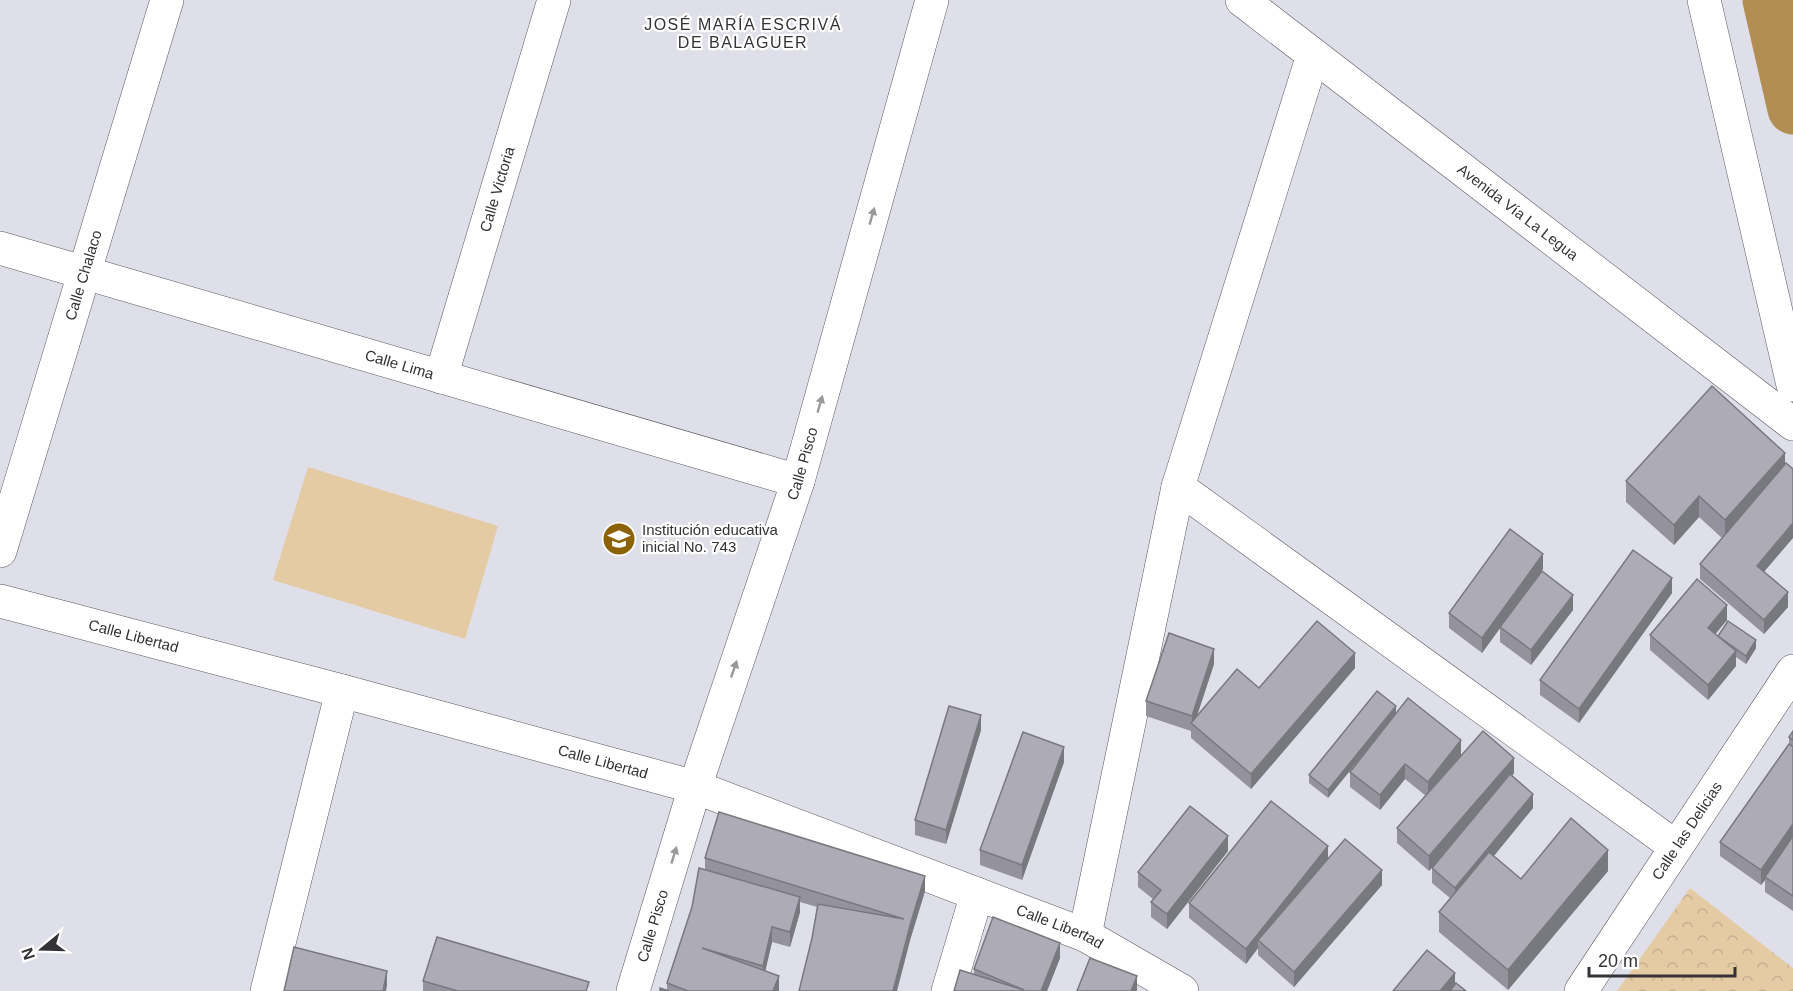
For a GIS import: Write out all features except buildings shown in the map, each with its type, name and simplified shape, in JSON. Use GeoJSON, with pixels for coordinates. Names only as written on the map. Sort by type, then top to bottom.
{"type":"FeatureCollection","features":[{"type":"Feature","properties":{"kind":"street","name":"Calle Chalaco"},"geometry":{"type":"LineString","coordinates":[[0,551],[167,0]]}},
{"type":"Feature","properties":{"kind":"street","name":"Calle Victoria"},"geometry":{"type":"LineString","coordinates":[[441,377],[554,0]]}},
{"type":"Feature","properties":{"kind":"street","name":"Calle Pisco"},"geometry":{"type":"LineString","coordinates":[[633,991],[695,787],[798,481],[932,0]]}},
{"type":"Feature","properties":{"kind":"street","name":"Avenida Vía La Legua"},"geometry":{"type":"LineString","coordinates":[[1242,0],[1793,424]]}},
{"type":"Feature","properties":{"kind":"street"},"geometry":{"type":"LineString","coordinates":[[1704,0],[1793,385]]}},
{"type":"Feature","properties":{"kind":"street"},"geometry":{"type":"LineString","coordinates":[[1085,935],[1178,487],[1313,55]]}},
{"type":"Feature","properties":{"kind":"street","name":"Calle Lima"},"geometry":{"type":"LineString","coordinates":[[0,248],[798,481]]}},
{"type":"Feature","properties":{"kind":"street"},"geometry":{"type":"LineString","coordinates":[[1178,487],[1676,847]]}},
{"type":"Feature","properties":{"kind":"street","name":"Calle Libertad"},"geometry":{"type":"LineString","coordinates":[[0,601],[695,787],[1085,935],[1182,991]]}},
{"type":"Feature","properties":{"kind":"street","name":"Calle las Delicias"},"geometry":{"type":"LineString","coordinates":[[1581,991],[1793,671]]}},
{"type":"Feature","properties":{"kind":"street"},"geometry":{"type":"LineString","coordinates":[[267,991],[342,691]]}},
{"type":"Feature","properties":{"kind":"street"},"geometry":{"type":"LineString","coordinates":[[948,991],[978,894]]}},
{"type":"Feature","properties":{"kind":"green space"},"geometry":{"type":"Polygon","coordinates":[[[308,467],[498,526],[465,639],[273,580],[308,467]]]}},
{"type":"Feature","properties":{"kind":"green space"},"geometry":{"type":"Polygon","coordinates":[[[1690,888],[1793,968],[1793,991],[1617,991],[1690,888]]]}},
{"type":"Feature","properties":{"kind":"waterway"},"geometry":{"type":"LineString","coordinates":[[1768,0],[1793,109]]}},
{"type":"Feature","properties":{"kind":"place","name":"Institución educativa inicial No. 743"},"geometry":{"type":"Point","coordinates":[619,539]}},
{"type":"Feature","properties":{"kind":"district","name":"JOSÉ MARÍA ESCRIVÁ DE BALAGUER"},"geometry":{"type":"Point","coordinates":[743,33]}}]}
